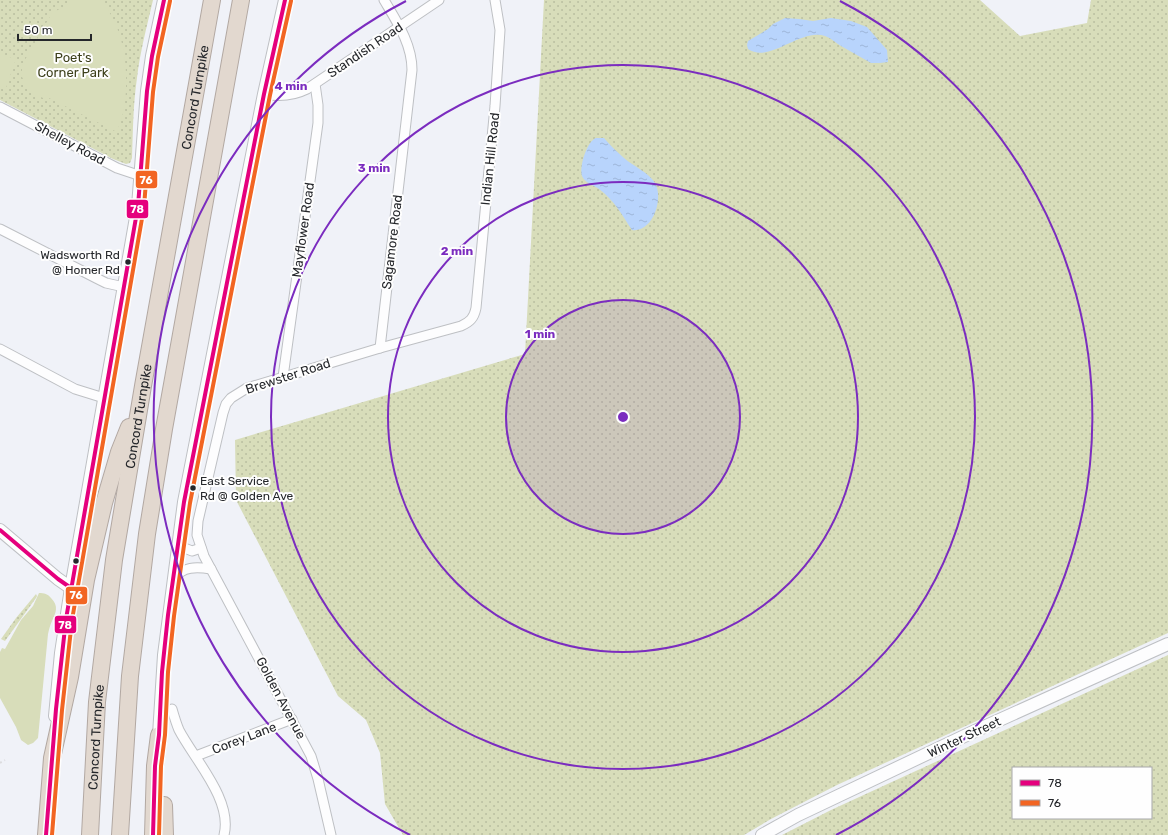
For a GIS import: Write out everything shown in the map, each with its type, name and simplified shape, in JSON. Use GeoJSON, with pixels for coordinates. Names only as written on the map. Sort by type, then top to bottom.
{"type":"FeatureCollection","features":[{"type":"Feature","properties":{"kind":"highway","name":"Concord Turnpike"},"geometry":{"type":"LineString","coordinates":[[90,835],[94,738],[105,631],[119,525],[212,0]]}},
{"type":"Feature","properties":{"kind":"highway"},"geometry":{"type":"LineString","coordinates":[[120,835],[130,676],[147,534],[168,405],[241,0]]}},
{"type":"Feature","properties":{"kind":"highway"},"geometry":{"type":"LineString","coordinates":[[46,835],[52,758],[69,683],[86,580],[104,503],[119,452],[143,386]]}},
{"type":"Feature","properties":{"kind":"highway"},"geometry":{"type":"LineString","coordinates":[[153,835],[155,766],[159,735]]}},
{"type":"Feature","properties":{"kind":"highway"},"geometry":{"type":"LineString","coordinates":[[159,735],[165,835]]}},
{"type":"Feature","properties":{"kind":"main road"},"geometry":{"type":"LineString","coordinates":[[52,758],[64,636],[71,588],[138,206],[148,82],[164,0]]}},
{"type":"Feature","properties":{"kind":"main road"},"geometry":{"type":"LineString","coordinates":[[159,735],[162,672],[177,545],[187,485],[264,94],[285,0]]}},
{"type":"Feature","properties":{"kind":"main road"},"geometry":{"type":"LineString","coordinates":[[0,530],[58,579],[71,588]]}},
{"type":"Feature","properties":{"kind":"main road","name":"Winter Street"},"geometry":{"type":"LineString","coordinates":[[762,835],[798,815],[968,734],[1168,644]]}},
{"type":"Feature","properties":{"kind":"street","name":"Sagamore Road"},"geometry":{"type":"LineString","coordinates":[[380,348],[412,76],[411,55],[399,26],[384,0]]}},
{"type":"Feature","properties":{"kind":"street","name":"Standish Road"},"geometry":{"type":"LineString","coordinates":[[264,94],[279,96],[303,91],[440,0]]}},
{"type":"Feature","properties":{"kind":"street","name":"Indian Hill Road"},"geometry":{"type":"LineString","coordinates":[[472,318],[476,308],[495,106],[500,30],[495,0]]}},
{"type":"Feature","properties":{"kind":"street","name":"Mayflower Road"},"geometry":{"type":"LineString","coordinates":[[283,377],[318,123],[318,105],[315,84]]}},
{"type":"Feature","properties":{"kind":"street","name":"Shelley Road"},"geometry":{"type":"LineString","coordinates":[[0,107],[117,168],[141,176]]}},
{"type":"Feature","properties":{"kind":"street"},"geometry":{"type":"LineString","coordinates":[[0,229],[106,283],[124,287]]}},
{"type":"Feature","properties":{"kind":"street","name":"Brewster Road"},"geometry":{"type":"LineString","coordinates":[[201,548],[197,535],[197,525],[222,418],[226,404],[234,395],[243,390],[283,377],[461,326],[468,323],[472,318]]}},
{"type":"Feature","properties":{"kind":"street"},"geometry":{"type":"LineString","coordinates":[[0,349],[75,389],[87,394],[104,398]]}},
{"type":"Feature","properties":{"kind":"street"},"geometry":{"type":"LineString","coordinates":[[177,545],[192,550],[201,548]]}},
{"type":"Feature","properties":{"kind":"street","name":"Golden Avenue"},"geometry":{"type":"LineString","coordinates":[[201,548],[314,763],[331,835]]}},
{"type":"Feature","properties":{"kind":"street"},"geometry":{"type":"LineString","coordinates":[[173,581],[179,573],[189,568],[211,569]]}},
{"type":"Feature","properties":{"kind":"street"},"geometry":{"type":"LineString","coordinates":[[172,709],[179,729],[219,798],[226,822],[224,835]]}},
{"type":"Feature","properties":{"kind":"street","name":"Corey Lane"},"geometry":{"type":"LineString","coordinates":[[196,756],[292,719]]}},
{"type":"Feature","properties":{"kind":"path"},"geometry":{"type":"LineString","coordinates":[[0,763],[5,760]]}},
{"type":"Feature","properties":{"kind":"green space","name":"Poet's Corner Park"},"geometry":{"type":"Polygon","coordinates":[[[0,0],[153,0],[138,68],[134,108],[132,158],[130,163],[126,164],[113,159],[0,100],[0,0]]]}},
{"type":"Feature","properties":{"kind":"green space"},"geometry":{"type":"Polygon","coordinates":[[[70,0],[100,0],[115,22],[120,35],[125,62],[126,89],[124,110],[117,132],[49,98],[47,100],[29,91],[22,77],[22,65],[52,13],[67,5],[70,0]]]}},
{"type":"Feature","properties":{"kind":"green space"},"geometry":{"type":"Polygon","coordinates":[[[544,0],[980,0],[1020,36],[1087,23],[1091,0],[1168,0],[1168,633],[837,785],[771,819],[744,835],[403,835],[385,804],[380,753],[366,720],[338,696],[236,500],[235,440],[525,354],[544,0]]]}},
{"type":"Feature","properties":{"kind":"green space"},"geometry":{"type":"Polygon","coordinates":[[[0,54],[16,59],[6,88],[0,86],[0,54]]]}},
{"type":"Feature","properties":{"kind":"green space"},"geometry":{"type":"Polygon","coordinates":[[[39,593],[46,594],[50,597],[54,601],[56,609],[48,634],[38,738],[33,743],[28,745],[21,740],[16,727],[0,698],[0,652],[2,648],[5,649],[21,620],[33,606],[39,593]]]}},
{"type":"Feature","properties":{"kind":"green space"},"geometry":{"type":"Polygon","coordinates":[[[36,594],[36,598],[5,641],[1,639],[16,618],[36,594]]]}},
{"type":"Feature","properties":{"kind":"green space"},"geometry":{"type":"Polygon","coordinates":[[[1168,655],[1168,835],[782,835],[831,810],[1168,655]]]}},
{"type":"Feature","properties":{"kind":"water"},"geometry":{"type":"Polygon","coordinates":[[[785,18],[813,21],[831,18],[851,21],[867,27],[887,50],[888,62],[871,63],[825,36],[815,35],[766,52],[757,52],[748,49],[748,41],[768,29],[773,24],[785,18]]]}},
{"type":"Feature","properties":{"kind":"water"},"geometry":{"type":"Polygon","coordinates":[[[596,138],[604,138],[621,156],[640,169],[655,183],[658,197],[657,205],[655,213],[646,226],[632,230],[609,198],[583,178],[581,172],[584,155],[590,144],[596,138]]]}},
{"type":"Feature","properties":{"kind":"transit line","name":"78"},"geometry":{"type":"LineString","coordinates":[[46,835],[56,709],[66,619],[138,206],[147,91],[152,56],[164,0]]}},
{"type":"Feature","properties":{"kind":"transit line","name":"78"},"geometry":{"type":"LineString","coordinates":[[153,835],[155,766],[159,735],[162,672],[168,615],[184,502],[264,94],[285,0]]}},
{"type":"Feature","properties":{"kind":"transit line","name":"76"},"geometry":{"type":"LineString","coordinates":[[52,835],[62,710],[72,620],[144,207],[153,92],[158,57],[170,1]]}},
{"type":"Feature","properties":{"kind":"transit line","name":"76"},"geometry":{"type":"LineString","coordinates":[[159,835],[161,766],[165,735],[168,672],[174,616],[190,503],[270,95],[291,1]]}},
{"type":"Feature","properties":{"kind":"transit line","name":"78"},"geometry":{"type":"LineString","coordinates":[[0,530],[58,579],[71,588]]}},
{"type":"Feature","properties":{"kind":"place","name":"Wadsworth Rd @ Homer Rd"},"geometry":{"type":"Point","coordinates":[128,262]}},
{"type":"Feature","properties":{"kind":"place","name":"East Service Rd @ Golden Ave"},"geometry":{"type":"Point","coordinates":[193,488]}}]}
